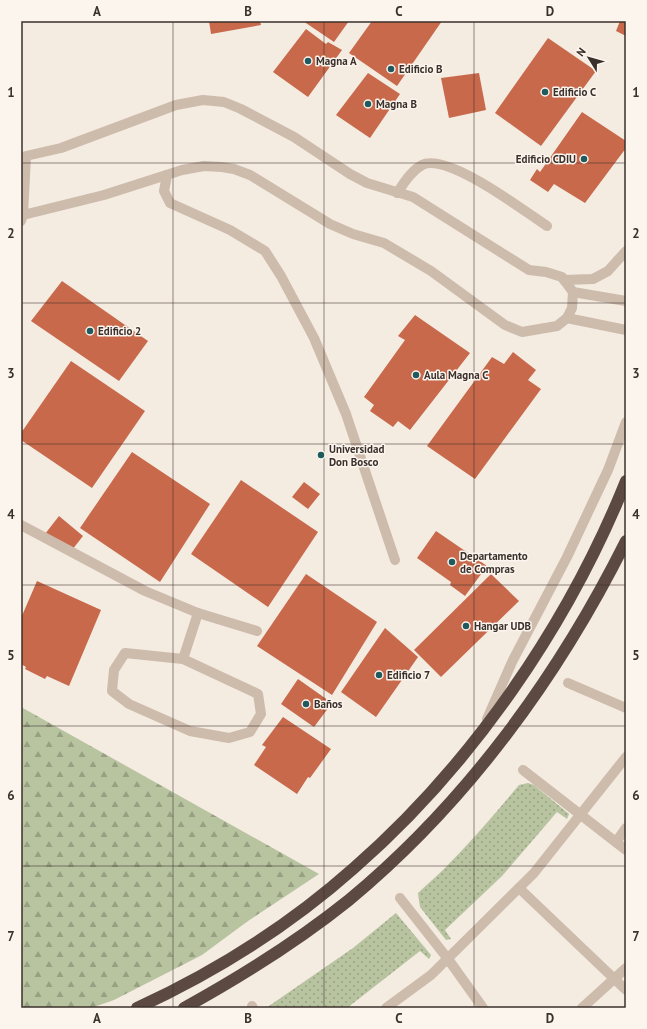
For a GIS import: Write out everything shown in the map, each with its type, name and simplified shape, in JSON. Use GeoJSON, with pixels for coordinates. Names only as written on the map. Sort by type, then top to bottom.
{"type":"FeatureCollection","features":[{"type":"Feature","properties":{"kind":"highway"},"geometry":{"type":"LineString","coordinates":[[137,1008],[193,980],[269,934],[348,874],[390,836],[481,733],[548,638],[594,553],[626,481]]}},
{"type":"Feature","properties":{"kind":"highway"},"geometry":{"type":"LineString","coordinates":[[184,1008],[279,951],[348,900],[396,859],[481,766],[537,693],[590,611],[626,542]]}},
{"type":"Feature","properties":{"kind":"lane"},"geometry":{"type":"LineString","coordinates":[[564,280],[573,292],[572,308],[567,318],[558,326],[522,332],[505,325],[410,258],[384,243],[354,234],[330,224],[301,208],[274,188],[250,175],[234,169],[204,166],[182,170],[104,195],[22,218],[26,156],[61,148],[176,105],[203,100],[224,102],[241,109],[294,137],[350,174],[367,183],[414,197],[432,207],[486,245],[529,270],[546,272],[564,280],[593,279],[608,271],[626,251]]}},
{"type":"Feature","properties":{"kind":"lane"},"geometry":{"type":"LineString","coordinates":[[397,193],[412,173],[422,165],[443,164],[465,173],[547,226]]}},
{"type":"Feature","properties":{"kind":"lane"},"geometry":{"type":"LineString","coordinates":[[167,175],[164,192],[170,203],[230,230],[265,251],[281,276],[314,338],[346,414],[395,560]]}},
{"type":"Feature","properties":{"kind":"lane"},"geometry":{"type":"LineString","coordinates":[[573,292],[626,301]]}},
{"type":"Feature","properties":{"kind":"lane"},"geometry":{"type":"LineString","coordinates":[[567,318],[626,330]]}},
{"type":"Feature","properties":{"kind":"lane"},"geometry":{"type":"LineString","coordinates":[[481,733],[512,662],[608,470],[626,422]]}},
{"type":"Feature","properties":{"kind":"lane"},"geometry":{"type":"LineString","coordinates":[[21,525],[145,591],[198,613],[257,632]]}},
{"type":"Feature","properties":{"kind":"lane"},"geometry":{"type":"LineString","coordinates":[[184,659],[198,613]]}},
{"type":"Feature","properties":{"kind":"lane"},"geometry":{"type":"LineString","coordinates":[[125,652],[184,659],[258,694],[261,714],[250,732],[229,738],[190,731],[128,704],[112,691],[114,670],[125,652]]}},
{"type":"Feature","properties":{"kind":"lane"},"geometry":{"type":"LineString","coordinates":[[568,682],[626,708]]}},
{"type":"Feature","properties":{"kind":"lane"},"geometry":{"type":"LineString","coordinates":[[386,1008],[431,975],[534,873],[626,757]]}},
{"type":"Feature","properties":{"kind":"lane"},"geometry":{"type":"LineString","coordinates":[[523,770],[626,850]]}},
{"type":"Feature","properties":{"kind":"lane"},"geometry":{"type":"LineString","coordinates":[[616,842],[626,828]]}},
{"type":"Feature","properties":{"kind":"lane"},"geometry":{"type":"LineString","coordinates":[[519,888],[626,990]]}},
{"type":"Feature","properties":{"kind":"lane"},"geometry":{"type":"LineString","coordinates":[[400,898],[448,959],[482,1008]]}},
{"type":"Feature","properties":{"kind":"lane"},"geometry":{"type":"LineString","coordinates":[[582,1008],[626,968]]}},
{"type":"Feature","properties":{"kind":"green space"},"geometry":{"type":"Polygon","coordinates":[[[21,707],[319,874],[248,921],[202,955],[114,1000],[91,1008],[21,1008],[21,707]]]}},
{"type":"Feature","properties":{"kind":"green space"},"geometry":{"type":"Polygon","coordinates":[[[528,783],[534,785],[569,814],[567,819],[557,812],[502,876],[445,930],[451,939],[446,940],[420,907],[418,893],[440,873],[492,818],[519,785],[528,783]]]}},
{"type":"Feature","properties":{"kind":"green space"},"geometry":{"type":"Polygon","coordinates":[[[396,913],[431,955],[429,959],[420,951],[347,1008],[266,1008],[353,948],[396,913]]]}},
{"type":"Feature","properties":{"kind":"building"},"geometry":{"type":"Polygon","coordinates":[[[209,21],[260,21],[261,25],[211,34],[209,21]]]}},
{"type":"Feature","properties":{"kind":"building"},"geometry":{"type":"Polygon","coordinates":[[[303,21],[349,21],[334,42],[303,21]]]}},
{"type":"Feature","properties":{"kind":"building","name":"Edificio B"},"geometry":{"type":"Polygon","coordinates":[[[372,21],[442,21],[397,86],[349,53],[372,21]]]}},
{"type":"Feature","properties":{"kind":"building"},"geometry":{"type":"Polygon","coordinates":[[[620,21],[626,21],[626,36],[616,31],[620,21]]]}},
{"type":"Feature","properties":{"kind":"building","name":"Magna A"},"geometry":{"type":"Polygon","coordinates":[[[306,29],[326,44],[328,42],[342,50],[308,97],[273,72],[306,29]]]}},
{"type":"Feature","properties":{"kind":"building","name":"Edificio C"},"geometry":{"type":"Polygon","coordinates":[[[548,38],[596,71],[541,146],[495,113],[548,38]]]}},
{"type":"Feature","properties":{"kind":"building","name":"Magna B"},"geometry":{"type":"Polygon","coordinates":[[[368,73],[400,94],[370,138],[336,115],[368,73]]]}},
{"type":"Feature","properties":{"kind":"building"},"geometry":{"type":"Polygon","coordinates":[[[479,73],[486,110],[449,118],[441,78],[479,73]]]}},
{"type":"Feature","properties":{"kind":"building","name":"Edificio CDIU"},"geometry":{"type":"Polygon","coordinates":[[[582,112],[626,141],[626,148],[585,203],[554,184],[548,192],[530,180],[537,169],[540,172],[582,112]]]}},
{"type":"Feature","properties":{"kind":"building","name":"Edificio 2"},"geometry":{"type":"Polygon","coordinates":[[[62,281],[148,341],[119,381],[31,321],[62,281]]]}},
{"type":"Feature","properties":{"kind":"building","name":"Aula Magna C"},"geometry":{"type":"Polygon","coordinates":[[[415,315],[470,353],[410,430],[398,421],[393,427],[370,411],[374,405],[364,397],[405,340],[398,336],[415,315]]]}},
{"type":"Feature","properties":{"kind":"building"},"geometry":{"type":"Polygon","coordinates":[[[513,352],[536,370],[528,380],[541,389],[475,479],[427,446],[492,357],[504,364],[513,352]]]}},
{"type":"Feature","properties":{"kind":"building"},"geometry":{"type":"Polygon","coordinates":[[[71,361],[145,411],[92,488],[21,440],[21,433],[71,361]]]}},
{"type":"Feature","properties":{"kind":"building"},"geometry":{"type":"Polygon","coordinates":[[[132,452],[210,504],[160,582],[80,528],[132,452]]]}},
{"type":"Feature","properties":{"kind":"building"},"geometry":{"type":"Polygon","coordinates":[[[241,480],[318,532],[268,607],[191,554],[241,480]]]}},
{"type":"Feature","properties":{"kind":"building"},"geometry":{"type":"Polygon","coordinates":[[[304,482],[320,494],[308,509],[292,497],[304,482]]]}},
{"type":"Feature","properties":{"kind":"building"},"geometry":{"type":"Polygon","coordinates":[[[59,516],[83,536],[72,550],[45,534],[59,516]]]}},
{"type":"Feature","properties":{"kind":"building","name":"Departamento de Compras"},"geometry":{"type":"Polygon","coordinates":[[[436,531],[487,566],[465,596],[450,585],[451,582],[417,558],[436,531]]]}},
{"type":"Feature","properties":{"kind":"building"},"geometry":{"type":"Polygon","coordinates":[[[306,574],[377,622],[332,695],[257,646],[306,574]]]}},
{"type":"Feature","properties":{"kind":"building","name":"Hangar UDB"},"geometry":{"type":"Polygon","coordinates":[[[491,574],[519,601],[441,677],[414,650],[491,574]]]}},
{"type":"Feature","properties":{"kind":"building"},"geometry":{"type":"Polygon","coordinates":[[[37,581],[101,610],[69,686],[47,676],[45,679],[25,669],[26,667],[21,664],[21,618],[37,581]]]}},
{"type":"Feature","properties":{"kind":"building","name":"Edificio 7"},"geometry":{"type":"Polygon","coordinates":[[[385,628],[418,657],[376,717],[341,692],[385,628]]]}},
{"type":"Feature","properties":{"kind":"building","name":"Baños"},"geometry":{"type":"Polygon","coordinates":[[[298,679],[332,703],[314,727],[281,704],[298,679]]]}},
{"type":"Feature","properties":{"kind":"building"},"geometry":{"type":"Polygon","coordinates":[[[283,717],[331,749],[310,778],[308,777],[297,794],[254,765],[266,747],[262,745],[283,717]]]}},
{"type":"Feature","properties":{"kind":"place","name":"Magna A"},"geometry":{"type":"Point","coordinates":[308,61]}},
{"type":"Feature","properties":{"kind":"place","name":"Edificio B"},"geometry":{"type":"Point","coordinates":[391,69]}},
{"type":"Feature","properties":{"kind":"place","name":"Edificio C"},"geometry":{"type":"Point","coordinates":[545,92]}},
{"type":"Feature","properties":{"kind":"place","name":"Magna B"},"geometry":{"type":"Point","coordinates":[368,104]}},
{"type":"Feature","properties":{"kind":"place","name":"Edificio CDIU"},"geometry":{"type":"Point","coordinates":[584,159]}},
{"type":"Feature","properties":{"kind":"place","name":"Edificio 2"},"geometry":{"type":"Point","coordinates":[90,331]}},
{"type":"Feature","properties":{"kind":"place","name":"Aula Magna C"},"geometry":{"type":"Point","coordinates":[416,375]}},
{"type":"Feature","properties":{"kind":"place","name":"Universidad Don Bosco"},"geometry":{"type":"Point","coordinates":[321,455]}},
{"type":"Feature","properties":{"kind":"place","name":"Departamento de Compras"},"geometry":{"type":"Point","coordinates":[452,562]}},
{"type":"Feature","properties":{"kind":"place","name":"Hangar UDB"},"geometry":{"type":"Point","coordinates":[466,626]}},
{"type":"Feature","properties":{"kind":"place","name":"Edificio 7"},"geometry":{"type":"Point","coordinates":[379,675]}},
{"type":"Feature","properties":{"kind":"place","name":"Baños"},"geometry":{"type":"Point","coordinates":[306,704]}}]}
